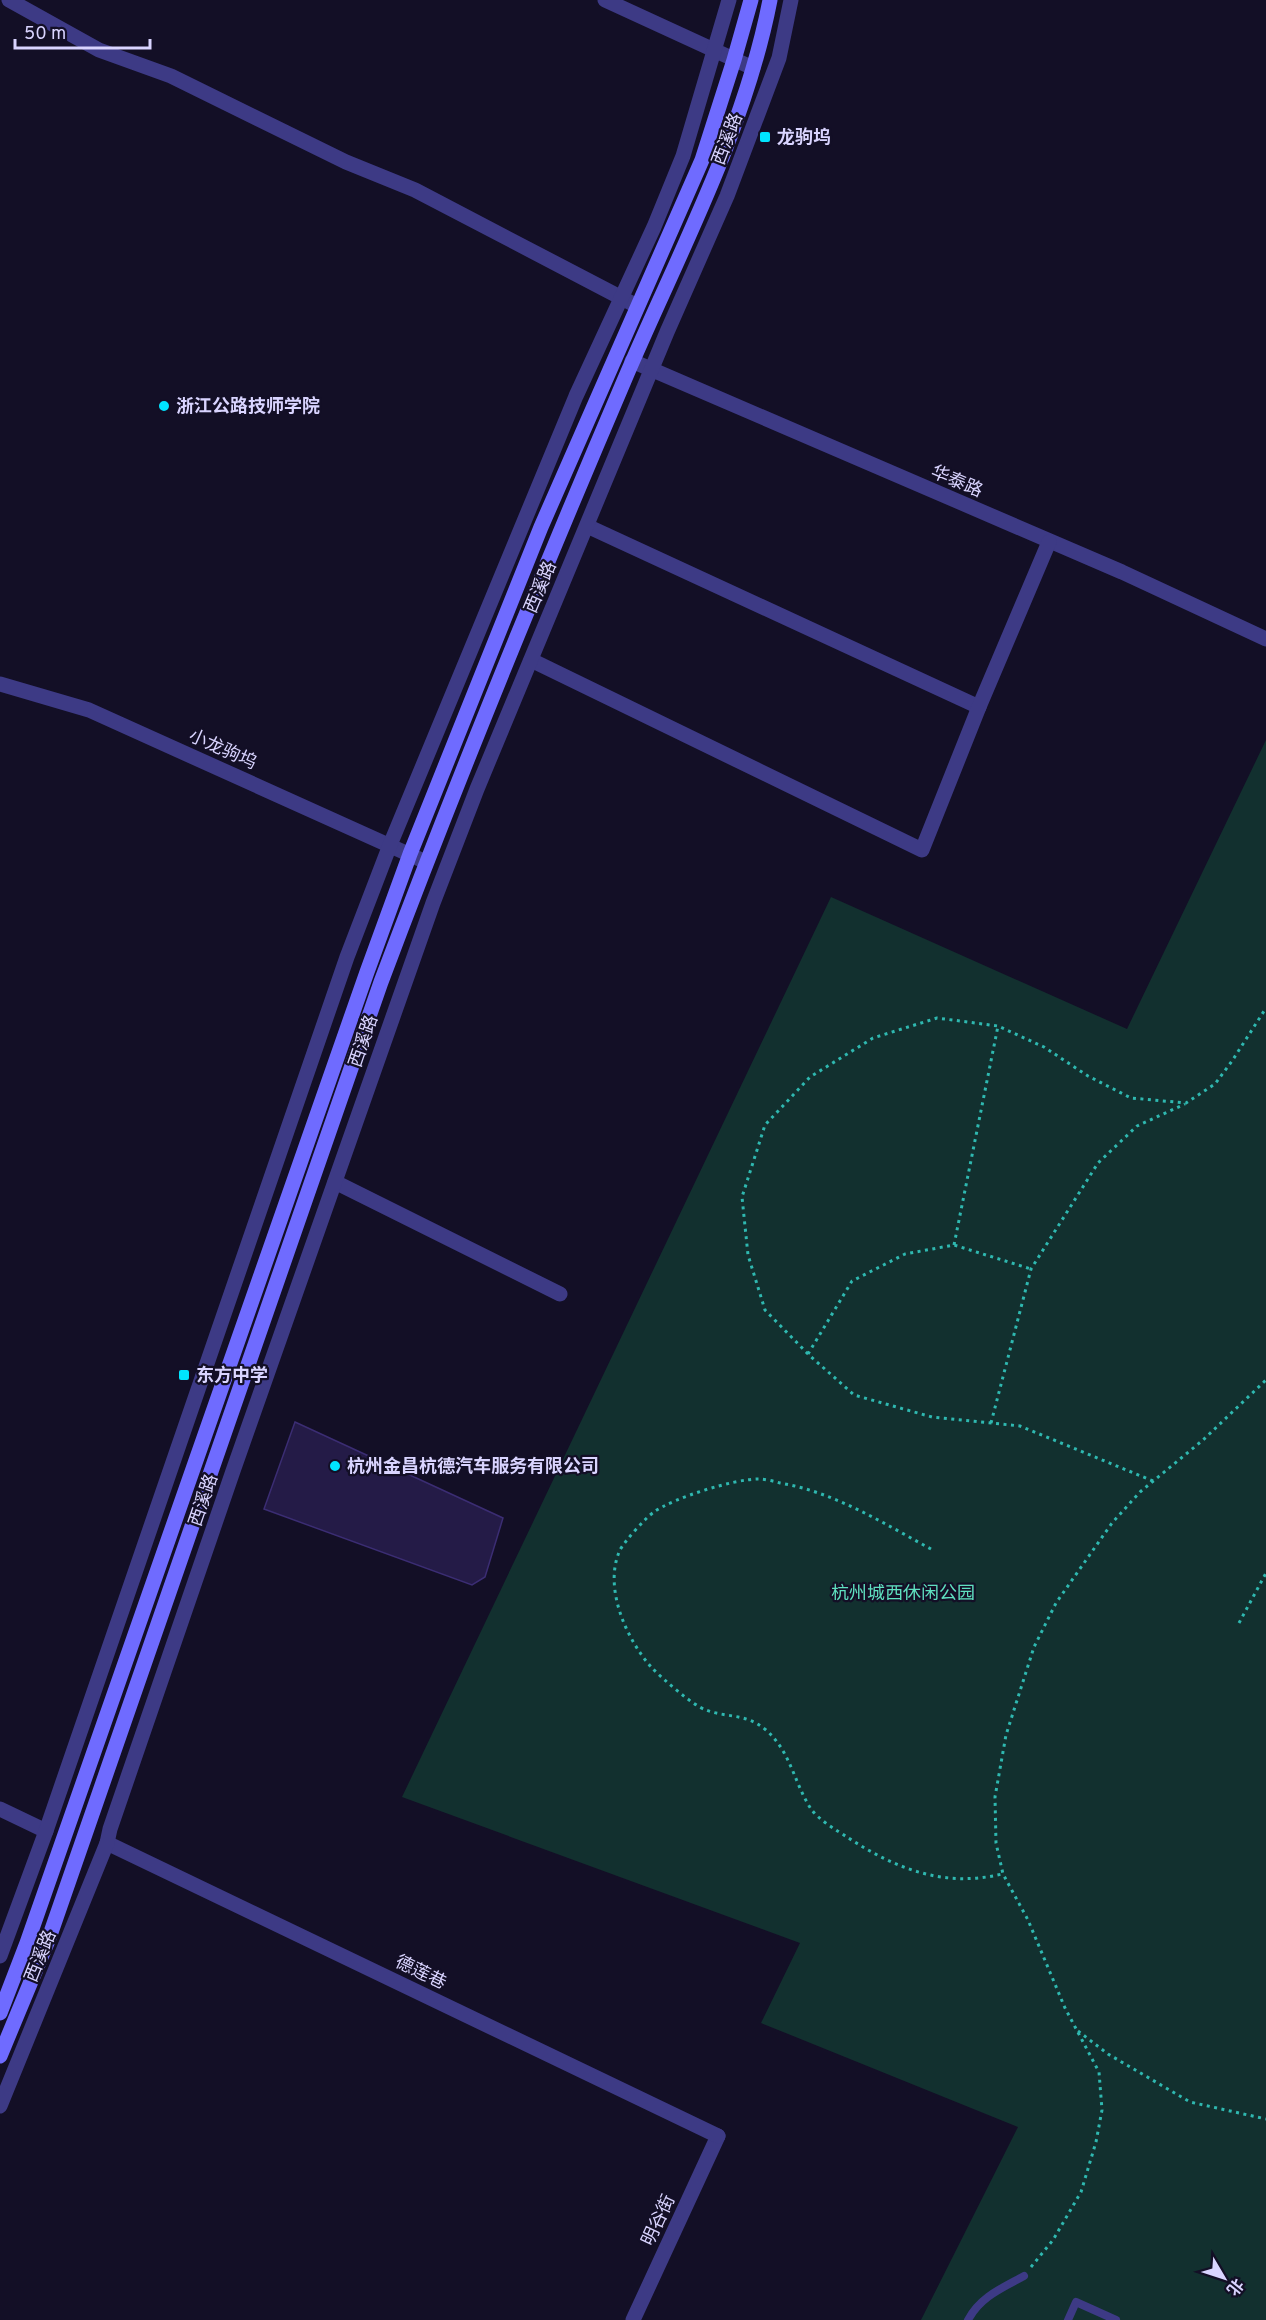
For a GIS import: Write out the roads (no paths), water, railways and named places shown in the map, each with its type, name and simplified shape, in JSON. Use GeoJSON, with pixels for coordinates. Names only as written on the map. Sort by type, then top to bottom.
{"type":"FeatureCollection","features":[{"type":"Feature","properties":{"kind":"main road","name":"西溪路"},"geometry":{"type":"LineString","coordinates":[[0,2013],[410,854],[541,527],[702,160],[751,0]]}},
{"type":"Feature","properties":{"kind":"main road","name":"西溪路"},"geometry":{"type":"LineString","coordinates":[[0,2056],[49,1938],[381,982],[426,862],[558,534],[632,361],[697,220],[729,141],[753,68],[770,0]]}},
{"type":"Feature","properties":{"kind":"street"},"geometry":{"type":"LineString","coordinates":[[9,0],[99,50],[171,76],[346,162],[415,190],[637,306]]}},
{"type":"Feature","properties":{"kind":"street"},"geometry":{"type":"LineString","coordinates":[[605,0],[753,68]]}},
{"type":"Feature","properties":{"kind":"street","name":"西溪路"},"geometry":{"type":"LineString","coordinates":[[0,1956],[46,1831],[346,957],[571,407],[654,227],[683,156],[729,0]]}},
{"type":"Feature","properties":{"kind":"street","name":"西溪路"},"geometry":{"type":"LineString","coordinates":[[0,2106],[107,1844],[110,1829],[233,1471],[433,903],[477,789],[651,370],[727,196],[779,58],[792,0]]}},
{"type":"Feature","properties":{"kind":"street","name":"华泰路"},"geometry":{"type":"LineString","coordinates":[[632,361],[1122,572],[1266,639]]}},
{"type":"Feature","properties":{"kind":"street"},"geometry":{"type":"LineString","coordinates":[[587,525],[979,707]]}},
{"type":"Feature","properties":{"kind":"street"},"geometry":{"type":"LineString","coordinates":[[531,660],[922,850],[979,707],[1049,542]]}},
{"type":"Feature","properties":{"kind":"street","name":"小龙驹坞"},"geometry":{"type":"LineString","coordinates":[[0,684],[89,710],[426,862]]}},
{"type":"Feature","properties":{"kind":"street"},"geometry":{"type":"LineString","coordinates":[[335,1182],[560,1294]]}},
{"type":"Feature","properties":{"kind":"street"},"geometry":{"type":"LineString","coordinates":[[0,1809],[46,1831]]}},
{"type":"Feature","properties":{"kind":"street","name":"德莲巷"},"geometry":{"type":"LineString","coordinates":[[107,1844],[718,2136]]}},
{"type":"Feature","properties":{"kind":"street","name":"明谷街"},"geometry":{"type":"LineString","coordinates":[[633,2320],[718,2136]]}},
{"type":"Feature","properties":{"kind":"lane"},"geometry":{"type":"LineString","coordinates":[[968,2320],[975,2306],[1024,2276]]}},
{"type":"Feature","properties":{"kind":"lane"},"geometry":{"type":"LineString","coordinates":[[1068,2320],[1077,2302],[1116,2320]]}},
{"type":"Feature","properties":{"kind":"place","name":"龙驹坞"},"geometry":{"type":"Point","coordinates":[765,137]}},
{"type":"Feature","properties":{"kind":"place","name":"浙江公路技师学院"},"geometry":{"type":"Point","coordinates":[164,406]}},
{"type":"Feature","properties":{"kind":"place","name":"东方中学"},"geometry":{"type":"Point","coordinates":[184,1375]}},
{"type":"Feature","properties":{"kind":"place","name":"杭州金昌杭德汽车服务有限公司"},"geometry":{"type":"Point","coordinates":[335,1466]}},
{"type":"Feature","properties":{"kind":"park label","name":"杭州城西休闲公园"},"geometry":{"type":"Point","coordinates":[903,1593]}}]}
